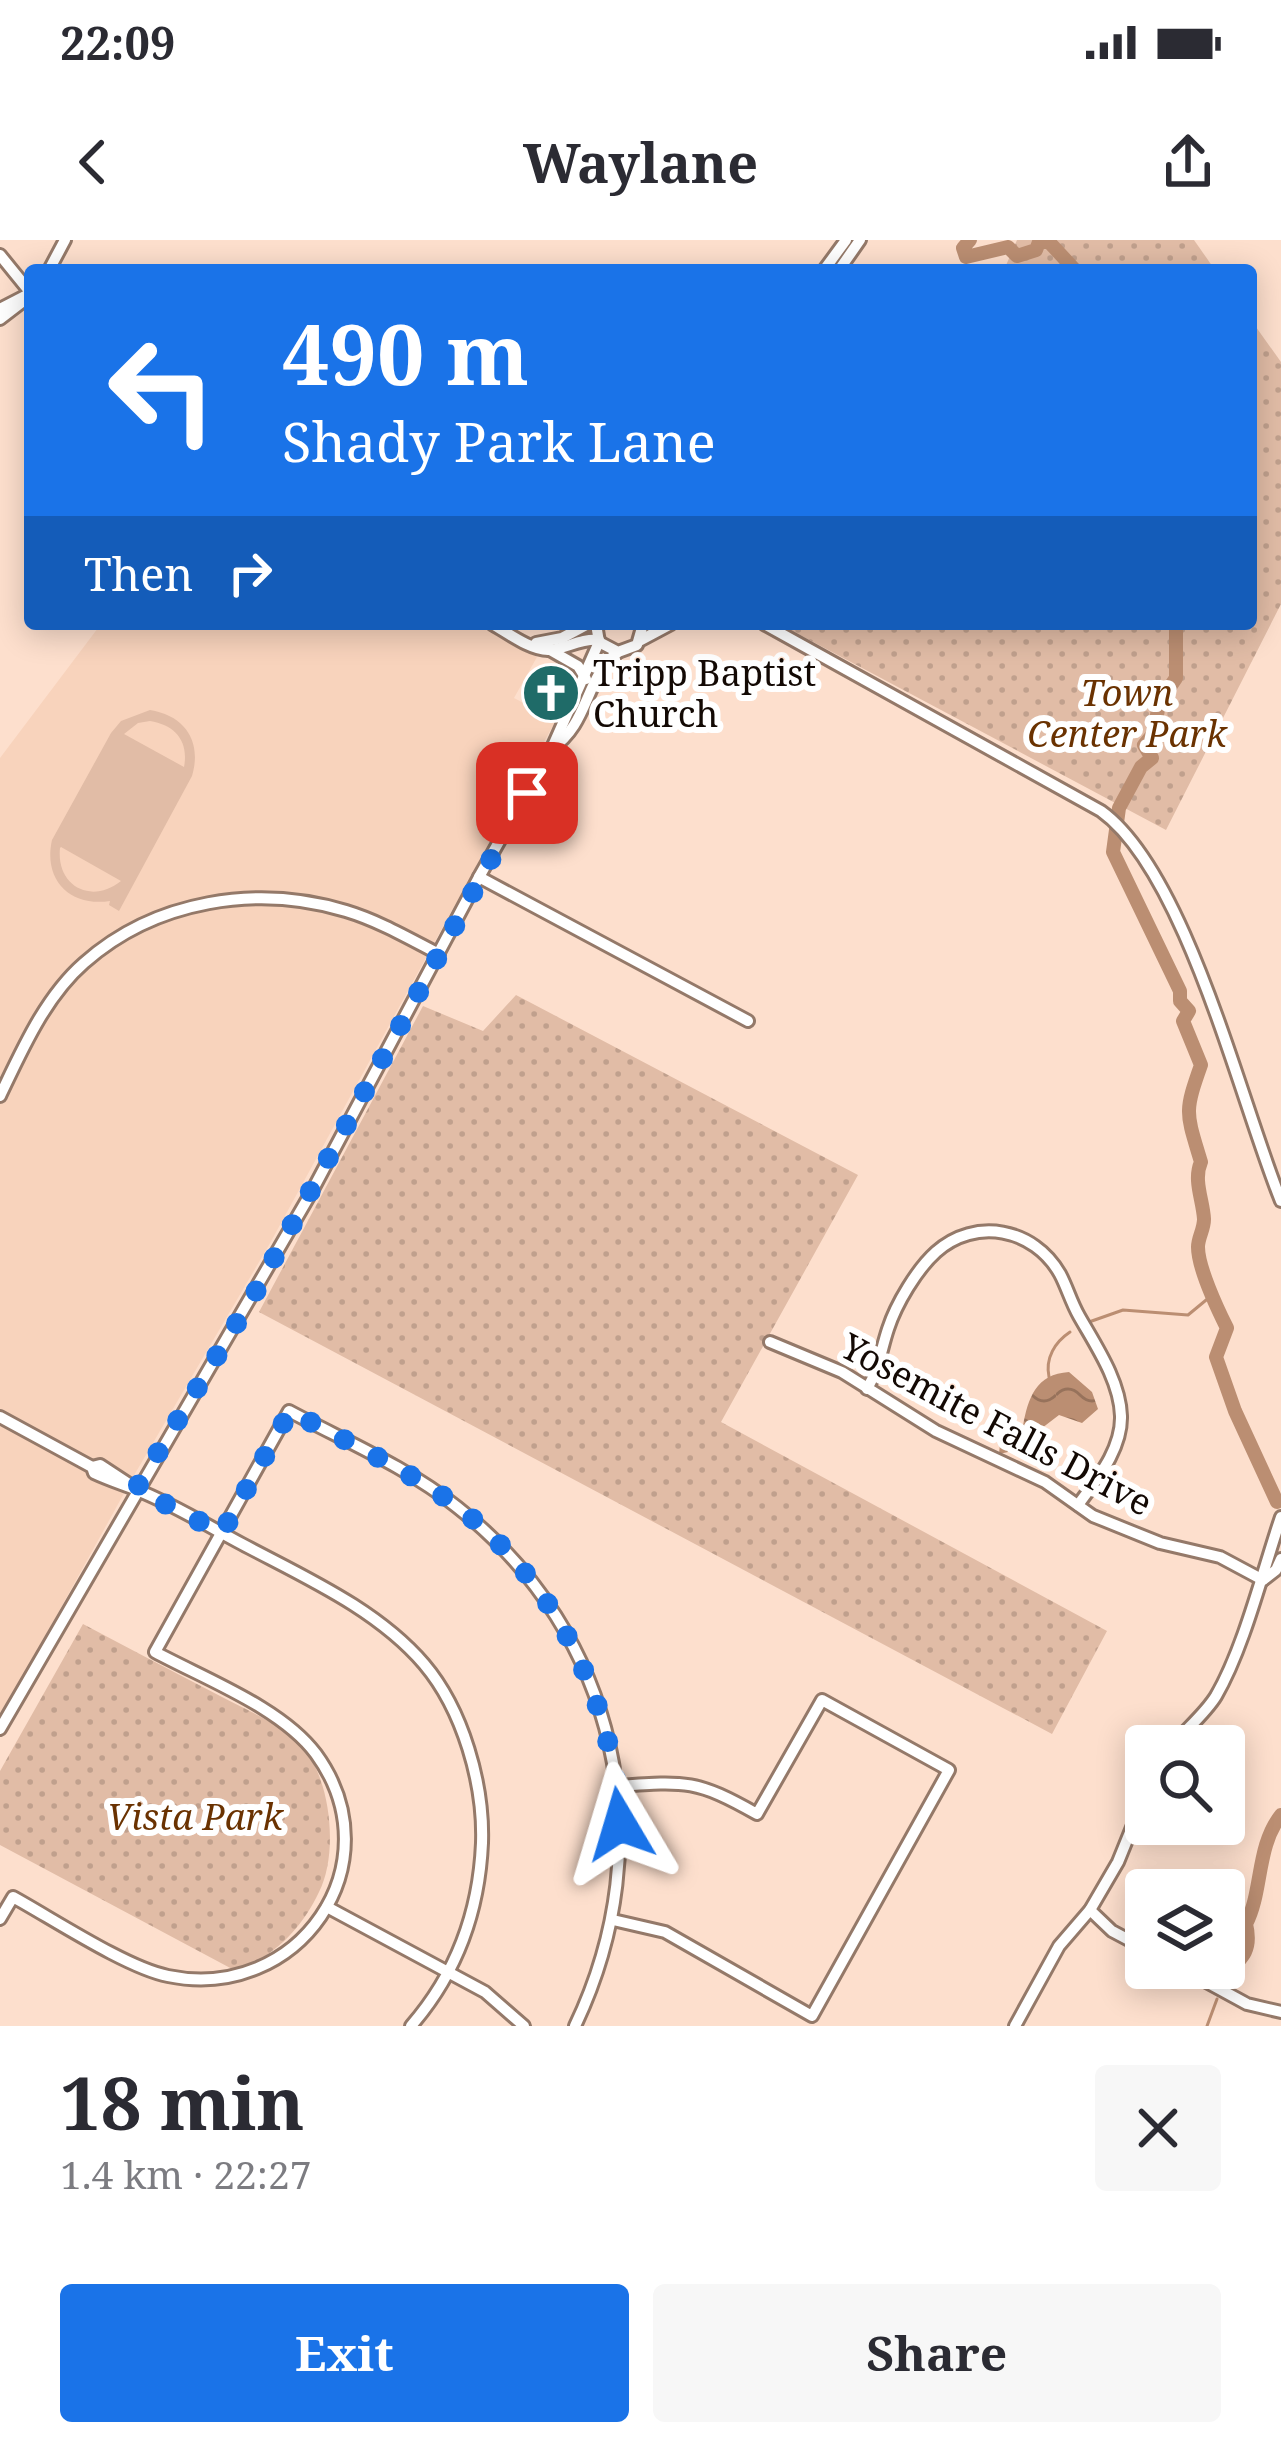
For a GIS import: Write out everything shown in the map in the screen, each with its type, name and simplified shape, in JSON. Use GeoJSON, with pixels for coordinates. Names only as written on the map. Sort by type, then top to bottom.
{"type":"FeatureCollection","features":[{"type":"Feature","properties":{"kind":"street"},"geometry":{"type":"LineString","coordinates":[[0,255],[24,286]]}},
{"type":"Feature","properties":{"kind":"street"},"geometry":{"type":"LineString","coordinates":[[0,319],[24,299]]}},
{"type":"Feature","properties":{"kind":"street"},"geometry":{"type":"LineString","coordinates":[[503,630],[578,666],[586,679]]}},
{"type":"Feature","properties":{"kind":"street"},"geometry":{"type":"LineString","coordinates":[[521,640],[549,642],[578,630]]}},
{"type":"Feature","properties":{"kind":"street"},"geometry":{"type":"LineString","coordinates":[[0,1729],[136,1489],[267,1273],[552,748],[586,679],[599,641],[594,630]]}},
{"type":"Feature","properties":{"kind":"street"},"geometry":{"type":"LineString","coordinates":[[640,640],[644,630]]}},
{"type":"Feature","properties":{"kind":"street"},"geometry":{"type":"LineString","coordinates":[[552,748],[571,734],[600,671],[618,652],[631,650],[659,630]]}},
{"type":"Feature","properties":{"kind":"street"},"geometry":{"type":"LineString","coordinates":[[775,630],[1106,814],[1129,835],[1177,918],[1281,1201]]}},
{"type":"Feature","properties":{"kind":"street"},"geometry":{"type":"LineString","coordinates":[[550,650],[578,641],[599,641],[618,652]]}},
{"type":"Feature","properties":{"kind":"street"},"geometry":{"type":"LineString","coordinates":[[479,877],[748,1021]]}},
{"type":"Feature","properties":{"kind":"street"},"geometry":{"type":"LineString","coordinates":[[0,1096],[46,1008],[81,965],[123,935],[188,907],[254,898],[318,904],[376,922],[439,954]]}},
{"type":"Feature","properties":{"kind":"street"},"geometry":{"type":"LineString","coordinates":[[867,1389],[895,1314],[941,1247],[969,1231],[995,1230],[1028,1240],[1060,1274],[1115,1386],[1121,1418],[1117,1437],[1110,1458],[1078,1505]]}},
{"type":"Feature","properties":{"kind":"street","name":"Yosemite Falls Drive"},"geometry":{"type":"LineString","coordinates":[[770,1342],[842,1372],[936,1431],[1045,1482],[1129,1533],[1220,1557],[1263,1580]]}},
{"type":"Feature","properties":{"kind":"street"},"geometry":{"type":"LineString","coordinates":[[0,1919],[13,1897],[149,1971],[206,1980],[237,1976],[282,1957],[314,1928],[327,1907],[341,1869],[344,1831],[339,1800],[313,1749],[280,1720],[155,1652],[290,1411],[431,1488],[475,1522],[549,1606],[587,1675],[605,1725],[618,1786],[620,1862],[614,1921],[596,1983],[575,2026]]}},
{"type":"Feature","properties":{"kind":"street"},"geometry":{"type":"LineString","coordinates":[[0,1418],[92,1467],[100,1465],[136,1489],[337,1595],[424,1664],[449,1703],[471,1761],[483,1817],[481,1874],[471,1923],[449,1973],[411,2026]]}},
{"type":"Feature","properties":{"kind":"street"},"geometry":{"type":"LineString","coordinates":[[1191,1725],[1213,1701],[1263,1580],[1264,1561],[1281,1517]]}},
{"type":"Feature","properties":{"kind":"street"},"geometry":{"type":"LineString","coordinates":[[1263,1580],[1281,1559]]}},
{"type":"Feature","properties":{"kind":"street"},"geometry":{"type":"LineString","coordinates":[[614,1921],[665,1932],[812,2015],[949,1770],[822,1700],[757,1814],[714,1789],[682,1782],[618,1786]]}},
{"type":"Feature","properties":{"kind":"street"},"geometry":{"type":"LineString","coordinates":[[1015,2026],[1060,1946],[1090,1910],[1125,1845]]}},
{"type":"Feature","properties":{"kind":"street"},"geometry":{"type":"LineString","coordinates":[[327,1907],[485,1992],[524,2026]]}},
{"type":"Feature","properties":{"kind":"street"},"geometry":{"type":"LineString","coordinates":[[1090,1910],[1125,1937]]}},
{"type":"Feature","properties":{"kind":"street"},"geometry":{"type":"LineString","coordinates":[[1220,1989],[1247,2004],[1281,2012]]}},
{"type":"Feature","properties":{"kind":"shaded area"},"geometry":{"type":"Polygon","coordinates":[[[96,630],[486,630],[537,657],[514,698],[556,720],[269,1245],[0,1718],[0,758],[96,630]]]}},
{"type":"Feature","properties":{"kind":"green space"},"geometry":{"type":"Polygon","coordinates":[[[1017,240],[1194,240],[1211,264],[1007,264],[1017,240]]]}},
{"type":"Feature","properties":{"kind":"green space","name":"Town Center Park"},"geometry":{"type":"Polygon","coordinates":[[[1257,328],[1281,362],[1281,604],[1166,830],[791,630],[1257,630],[1257,328]]]}},
{"type":"Feature","properties":{"kind":"green space"},"geometry":{"type":"Polygon","coordinates":[[[150,710],[173,718],[193,742],[195,764],[119,911],[110,901],[83,900],[63,888],[50,854],[52,840],[121,721],[150,710]],[[150,721],[124,734],[184,767],[178,736],[167,726],[150,721]],[[61,847],[64,873],[78,888],[98,891],[121,881],[61,847]]]}},
{"type":"Feature","properties":{"kind":"green space"},"geometry":{"type":"Polygon","coordinates":[[[516,995],[858,1175],[721,1422],[1107,1631],[1052,1734],[259,1312],[423,1006],[483,1031],[516,995]]]}},
{"type":"Feature","properties":{"kind":"green space","name":"Vista Park"},"geometry":{"type":"Polygon","coordinates":[[[83,1624],[273,1724],[311,1758],[329,1815],[325,1876],[295,1930],[248,1965],[234,1970],[0,1845],[0,1771],[83,1624]]]}},
{"type":"Feature","properties":{"kind":"water"},"geometry":{"type":"Polygon","coordinates":[[[1069,1372],[1092,1392],[1098,1409],[1082,1423],[1059,1415],[1016,1448],[1009,1445],[1008,1452],[999,1454],[1001,1433],[1023,1426],[1041,1383],[1069,1372]]]}},
{"type":"Feature","properties":{"kind":"waterway"},"geometry":{"type":"LineString","coordinates":[[970,240],[963,248],[966,257],[1008,247],[1017,256],[1036,250],[1039,242],[1049,242],[1069,264]]}},
{"type":"Feature","properties":{"kind":"waterway"},"geometry":{"type":"LineString","coordinates":[[1176,630],[1176,678],[1159,703],[1154,733],[1144,745],[1152,758],[1141,767],[1119,808],[1113,852],[1180,991],[1180,1001],[1189,1011],[1183,1021],[1201,1065],[1189,1113],[1201,1162],[1198,1183],[1204,1219],[1199,1255],[1227,1328],[1216,1357],[1277,1502]]}},
{"type":"Feature","properties":{"kind":"waterway"},"geometry":{"type":"LineString","coordinates":[[1089,1322],[1123,1310],[1188,1315],[1211,1296]]}},
{"type":"Feature","properties":{"kind":"waterway"},"geometry":{"type":"LineString","coordinates":[[1049,1377],[1052,1351],[1070,1332]]}},
{"type":"Feature","properties":{"kind":"waterway"},"geometry":{"type":"LineString","coordinates":[[1245,1951],[1246,1924],[1263,1855],[1281,1815]]}},
{"type":"Feature","properties":{"kind":"waterway"},"geometry":{"type":"LineString","coordinates":[[1207,2026],[1217,1999]]}},
{"type":"Feature","properties":{"kind":"place","name":"Tripp Baptist Church"},"geometry":{"type":"Point","coordinates":[551,693]}},
{"type":"Feature","properties":{"kind":"route"},"geometry":{"type":"LineString","coordinates":[[527,793],[255,1293],[136,1489],[222,1533],[290,1411],[454,1504],[515,1562],[563,1628],[605,1725],[618,1786],[620,1824]]}}]}
